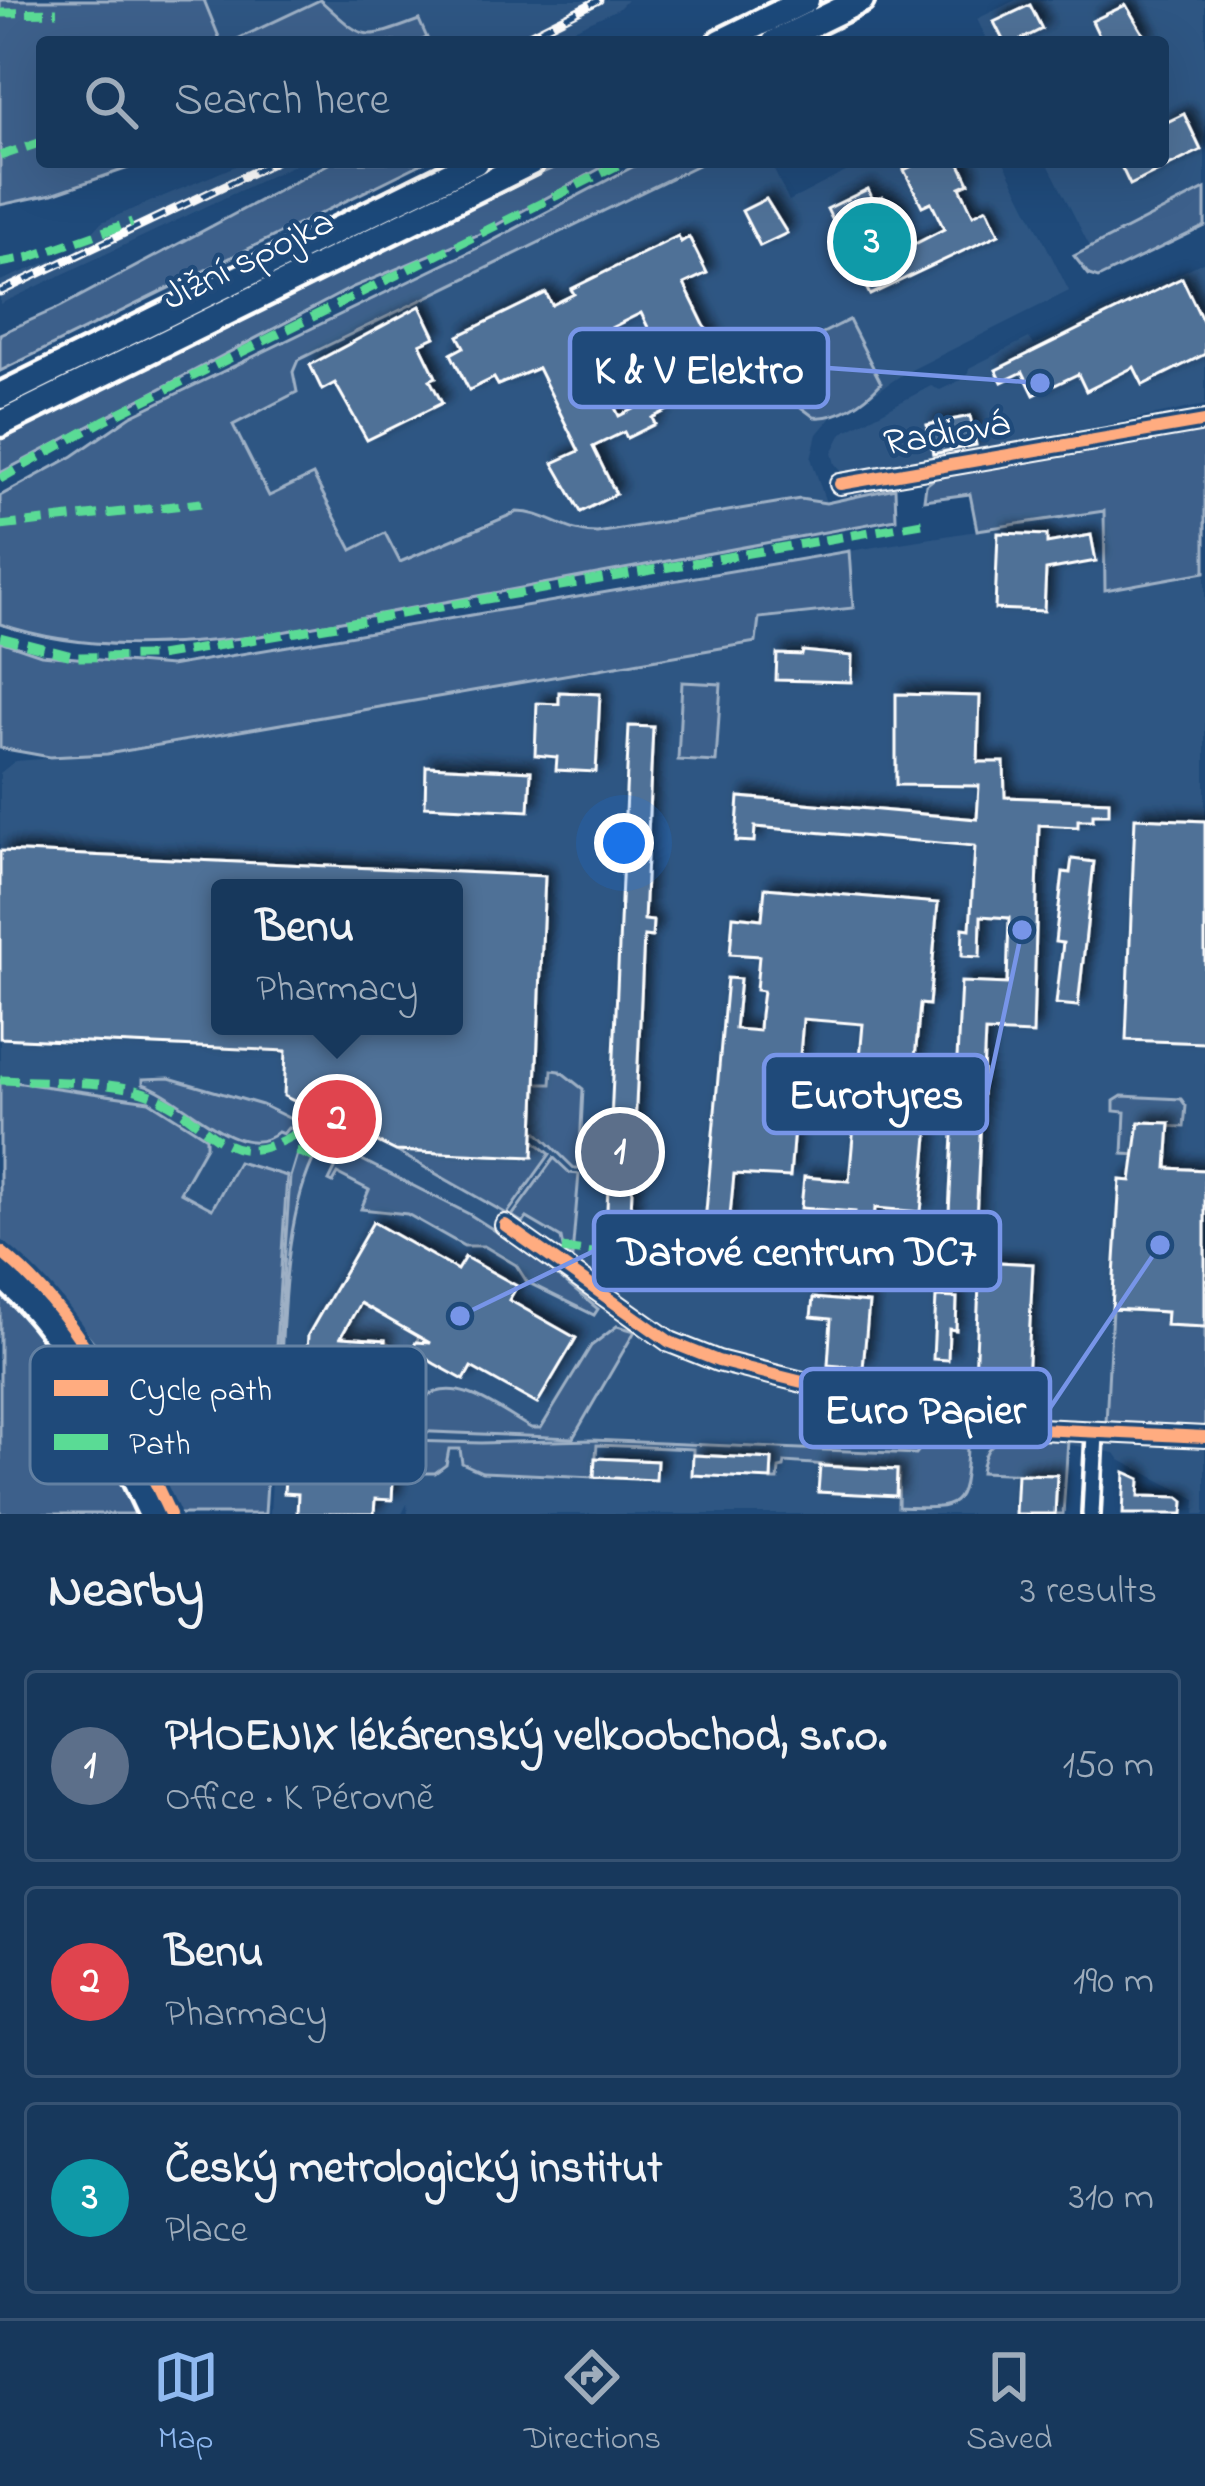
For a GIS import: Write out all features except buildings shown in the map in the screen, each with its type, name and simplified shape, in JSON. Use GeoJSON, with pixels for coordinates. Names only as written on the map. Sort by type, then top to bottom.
{"type":"FeatureCollection","features":[{"type":"Feature","properties":{"kind":"highway"},"geometry":{"type":"LineString","coordinates":[[733,36],[806,0]]}},
{"type":"Feature","properties":{"kind":"highway"},"geometry":{"type":"LineString","coordinates":[[787,36],[861,0]]}},
{"type":"Feature","properties":{"kind":"highway","name":"Jižní spojka"},"geometry":{"type":"LineString","coordinates":[[0,396],[463,168]]}},
{"type":"Feature","properties":{"kind":"highway","name":"Jižní spojka"},"geometry":{"type":"LineString","coordinates":[[0,424],[518,168]]}},
{"type":"Feature","properties":{"kind":"main road"},"geometry":{"type":"LineString","coordinates":[[0,1276],[62,1346]]}},
{"type":"Feature","properties":{"kind":"main road"},"geometry":{"type":"LineString","coordinates":[[135,1484],[150,1514]]}},
{"type":"Feature","properties":{"kind":"street","name":"Radiová"},"geometry":{"type":"LineString","coordinates":[[840,484],[1205,421]]}},
{"type":"Feature","properties":{"kind":"street"},"geometry":{"type":"LineString","coordinates":[[505,1225],[670,1342],[707,1358],[979,1426],[1205,1437]]}},
{"type":"Feature","properties":{"kind":"street"},"geometry":{"type":"LineString","coordinates":[[1091,1514],[1095,1434]]}},
{"type":"Feature","properties":{"kind":"shaded area"},"geometry":{"type":"Polygon","coordinates":[[[0,0],[204,0],[219,36],[36,36],[36,168],[128,168],[52,194],[0,205],[0,0]]]}},
{"type":"Feature","properties":{"kind":"shaded area"},"geometry":{"type":"Polygon","coordinates":[[[204,0],[320,0],[244,36],[219,36],[204,0]]]}},
{"type":"Feature","properties":{"kind":"shaded area"},"geometry":{"type":"Polygon","coordinates":[[[320,0],[627,0],[618,9],[558,36],[426,36],[418,20],[376,36],[353,32],[320,0]]]}},
{"type":"Feature","properties":{"kind":"shaded area"},"geometry":{"type":"Polygon","coordinates":[[[320,0],[364,33],[385,32],[419,20],[426,36],[244,36],[320,0]]]}},
{"type":"Feature","properties":{"kind":"shaded area"},"geometry":{"type":"Polygon","coordinates":[[[1016,0],[1205,0],[1205,189],[1090,247],[1050,168],[1169,168],[1169,36],[985,36],[977,19],[1016,0]]]}},
{"type":"Feature","properties":{"kind":"shaded area"},"geometry":{"type":"Polygon","coordinates":[[[231,168],[287,168],[0,304],[0,281],[76,251],[102,222],[231,168]]]}},
{"type":"Feature","properties":{"kind":"shaded area"},"geometry":{"type":"Polygon","coordinates":[[[321,168],[413,168],[0,371],[0,334],[321,168]]]}},
{"type":"Feature","properties":{"kind":"shaded area"},"geometry":{"type":"Polygon","coordinates":[[[554,168],[601,168],[480,234],[353,287],[0,473],[0,439],[554,168]]]}},
{"type":"Feature","properties":{"kind":"shaded area"},"geometry":{"type":"Polygon","coordinates":[[[631,168],[692,168],[298,360],[293,372],[297,392],[233,425],[269,496],[313,475],[352,550],[385,533],[400,562],[517,512],[597,533],[800,499],[826,503],[895,488],[896,519],[260,636],[129,645],[64,640],[0,624],[0,496],[73,456],[131,416],[488,243],[631,168]]]}},
{"type":"Feature","properties":{"kind":"shaded area"},"geometry":{"type":"Polygon","coordinates":[[[692,168],[773,168],[789,201],[853,168],[1007,168],[1069,291],[903,374],[833,415],[817,434],[811,458],[826,503],[799,499],[597,533],[496,518],[399,562],[352,550],[269,497],[233,425],[297,392],[293,372],[298,360],[692,168]]]}},
{"type":"Feature","properties":{"kind":"shaded area"},"geometry":{"type":"Polygon","coordinates":[[[1205,189],[1205,226],[1098,278],[1089,275],[1074,256],[1205,189]]]}},
{"type":"Feature","properties":{"kind":"shaded area"},"geometry":{"type":"Polygon","coordinates":[[[1205,261],[1205,405],[865,473],[842,472],[835,464],[832,453],[842,433],[931,386],[940,390],[967,377],[969,368],[1029,338],[1034,345],[1205,261]]]}},
{"type":"Feature","properties":{"kind":"shaded area"},"geometry":{"type":"Polygon","coordinates":[[[849,320],[881,383],[851,407],[814,417],[798,405],[775,357],[849,320]]]}},
{"type":"Feature","properties":{"kind":"shaded area"},"geometry":{"type":"Polygon","coordinates":[[[1205,428],[1205,572],[1105,590],[1104,511],[977,530],[970,494],[924,500],[926,485],[936,477],[1205,428]]]}},
{"type":"Feature","properties":{"kind":"shaded area"},"geometry":{"type":"Polygon","coordinates":[[[1105,511],[1106,589],[1205,572],[1205,1514],[1195,1514],[1196,1499],[1120,1460],[1115,1453],[1066,1444],[1062,1514],[408,1514],[407,1504],[402,1514],[270,1514],[272,1484],[426,1484],[426,1346],[280,1346],[290,1177],[238,1162],[213,1209],[180,1192],[205,1146],[149,1101],[0,1080],[0,773],[15,761],[107,754],[759,618],[853,608],[849,551],[1105,511]]]}},
{"type":"Feature","properties":{"kind":"shaded area"},"geometry":{"type":"Polygon","coordinates":[[[849,551],[853,608],[759,618],[756,642],[107,754],[50,757],[0,748],[0,641],[41,655],[170,666],[849,551]]]}},
{"type":"Feature","properties":{"kind":"shaded area"},"geometry":{"type":"Polygon","coordinates":[[[682,682],[721,684],[716,762],[678,760],[682,682]]]}},
{"type":"Feature","properties":{"kind":"shaded area"},"geometry":{"type":"Polygon","coordinates":[[[552,1070],[583,1089],[579,1168],[534,1129],[536,1084],[551,1084],[552,1070]]]}},
{"type":"Feature","properties":{"kind":"shaded area"},"geometry":{"type":"Polygon","coordinates":[[[169,1078],[262,1105],[301,1124],[296,1130],[288,1128],[283,1134],[246,1141],[143,1084],[143,1079],[169,1078]]]}},
{"type":"Feature","properties":{"kind":"shaded area"},"geometry":{"type":"Polygon","coordinates":[[[0,1080],[149,1101],[206,1137],[206,1146],[180,1192],[212,1209],[238,1162],[287,1176],[276,1346],[97,1346],[57,1297],[0,1244],[0,1080]]]}},
{"type":"Feature","properties":{"kind":"shaded area"},"geometry":{"type":"Polygon","coordinates":[[[1122,1096],[1181,1099],[1186,1106],[1184,1127],[1140,1125],[1139,1155],[1123,1154],[1125,1112],[1114,1111],[1114,1101],[1122,1096]]]}},
{"type":"Feature","properties":{"kind":"shaded area"},"geometry":{"type":"Polygon","coordinates":[[[534,1141],[550,1154],[507,1214],[396,1151],[532,1157],[534,1141]]]}},
{"type":"Feature","properties":{"kind":"shaded area"},"geometry":{"type":"Polygon","coordinates":[[[297,1154],[313,1160],[294,1220],[279,1346],[290,1177],[297,1154]]]}},
{"type":"Feature","properties":{"kind":"shaded area"},"geometry":{"type":"Polygon","coordinates":[[[554,1158],[570,1173],[579,1174],[572,1257],[564,1253],[561,1238],[527,1218],[523,1223],[512,1216],[554,1158]]]}},
{"type":"Feature","properties":{"kind":"shaded area"},"geometry":{"type":"Polygon","coordinates":[[[360,1159],[469,1214],[531,1254],[598,1309],[594,1315],[527,1282],[516,1265],[484,1246],[464,1246],[407,1214],[361,1209],[369,1190],[338,1174],[333,1183],[329,1181],[337,1165],[360,1159]]]}},
{"type":"Feature","properties":{"kind":"shaded area"},"geometry":{"type":"Polygon","coordinates":[[[0,1254],[30,1283],[80,1346],[72,1346],[0,1263],[0,1254]]]}},
{"type":"Feature","properties":{"kind":"shaded area"},"geometry":{"type":"Polygon","coordinates":[[[0,1289],[49,1346],[30,1346],[30,1484],[125,1484],[139,1514],[0,1514],[0,1289]]]}},
{"type":"Feature","properties":{"kind":"shaded area"},"geometry":{"type":"Polygon","coordinates":[[[360,1303],[419,1337],[414,1346],[391,1346],[385,1340],[341,1337],[360,1303]]]}},
{"type":"Feature","properties":{"kind":"shaded area"},"geometry":{"type":"Polygon","coordinates":[[[1112,1309],[1167,1312],[1167,1325],[1205,1327],[1205,1428],[1106,1423],[1112,1309]]]}},
{"type":"Feature","properties":{"kind":"shaded area"},"geometry":{"type":"Polygon","coordinates":[[[617,1326],[635,1331],[573,1438],[426,1432],[426,1397],[451,1390],[479,1398],[531,1428],[541,1428],[591,1346],[617,1326]]]}},
{"type":"Feature","properties":{"kind":"shaded area"},"geometry":{"type":"Polygon","coordinates":[[[939,1423],[967,1439],[960,1439],[959,1447],[967,1448],[964,1484],[954,1502],[898,1507],[899,1470],[785,1462],[778,1480],[771,1480],[772,1459],[693,1455],[693,1449],[597,1445],[594,1477],[482,1472],[462,1463],[460,1449],[449,1449],[446,1465],[426,1473],[426,1441],[592,1440],[916,1454],[939,1423]]]}},
{"type":"Feature","properties":{"kind":"shaded area"},"geometry":{"type":"Polygon","coordinates":[[[1019,1435],[1068,1440],[1063,1514],[1055,1514],[1057,1475],[981,1472],[992,1445],[1019,1435]]]}},
{"type":"Feature","properties":{"kind":"shaded area"},"geometry":{"type":"Polygon","coordinates":[[[145,1484],[153,1484],[167,1514],[159,1514],[145,1484]]]}},
{"type":"Feature","properties":{"kind":"shaded area"},"geometry":{"type":"Polygon","coordinates":[[[161,1484],[267,1484],[265,1514],[174,1514],[161,1484]]]}},
{"type":"Feature","properties":{"kind":"railway"},"geometry":{"type":"LineString","coordinates":[[527,36],[599,0]]}},
{"type":"Feature","properties":{"kind":"railway"},"geometry":{"type":"LineString","coordinates":[[0,292],[261,168]]}},
{"type":"Feature","properties":{"kind":"marked path"},"geometry":{"type":"LineString","coordinates":[[0,13],[57,12]]}},
{"type":"Feature","properties":{"kind":"marked path"},"geometry":{"type":"LineString","coordinates":[[0,156],[36,144]]}},
{"type":"Feature","properties":{"kind":"marked path"},"geometry":{"type":"LineString","coordinates":[[0,479],[105,420],[612,168]]}},
{"type":"Feature","properties":{"kind":"marked path"},"geometry":{"type":"LineString","coordinates":[[0,263],[132,222]]}},
{"type":"Feature","properties":{"kind":"marked path"},"geometry":{"type":"LineString","coordinates":[[0,526],[201,503]]}},
{"type":"Feature","properties":{"kind":"marked path"},"geometry":{"type":"LineString","coordinates":[[0,637],[76,657],[159,656],[922,523]]}},
{"type":"Feature","properties":{"kind":"marked path"},"geometry":{"type":"LineString","coordinates":[[0,1080],[90,1083],[139,1091],[166,1102],[236,1148],[256,1149],[280,1142],[311,1124]]}},
{"type":"Feature","properties":{"kind":"marked path"},"geometry":{"type":"LineString","coordinates":[[296,1151],[316,1158]]}},
{"type":"Feature","properties":{"kind":"marked path"},"geometry":{"type":"LineString","coordinates":[[562,1249],[594,1253]]}},
{"type":"Feature","properties":{"kind":"cycle path"},"geometry":{"type":"LineString","coordinates":[[840,484],[1205,421]]}},
{"type":"Feature","properties":{"kind":"cycle path"},"geometry":{"type":"LineString","coordinates":[[505,1225],[670,1342],[718,1361],[979,1426],[1205,1437]]}},
{"type":"Feature","properties":{"kind":"cycle path"},"geometry":{"type":"LineString","coordinates":[[0,1251],[57,1308],[84,1346]]}},
{"type":"Feature","properties":{"kind":"cycle path"},"geometry":{"type":"LineString","coordinates":[[156,1484],[170,1514]]}},
{"type":"Feature","properties":{"kind":"place","name":"Český metrologický institut"},"geometry":{"type":"Point","coordinates":[872,242]}},
{"type":"Feature","properties":{"kind":"place","name":"K & V Elektro"},"geometry":{"type":"Point","coordinates":[1040,383]}},
{"type":"Feature","properties":{"kind":"place","name":"Eurotyres"},"geometry":{"type":"Point","coordinates":[1022,930]}},
{"type":"Feature","properties":{"kind":"place","name":"Benu"},"geometry":{"type":"Point","coordinates":[337,1119]}},
{"type":"Feature","properties":{"kind":"place","name":"PHOENIX lékárenský velkoobchod, s.r.o."},"geometry":{"type":"Point","coordinates":[620,1152]}},
{"type":"Feature","properties":{"kind":"place","name":"Euro Papier"},"geometry":{"type":"Point","coordinates":[1160,1245]}},
{"type":"Feature","properties":{"kind":"place","name":"Datové centrum DC7"},"geometry":{"type":"Point","coordinates":[460,1316]}}]}
